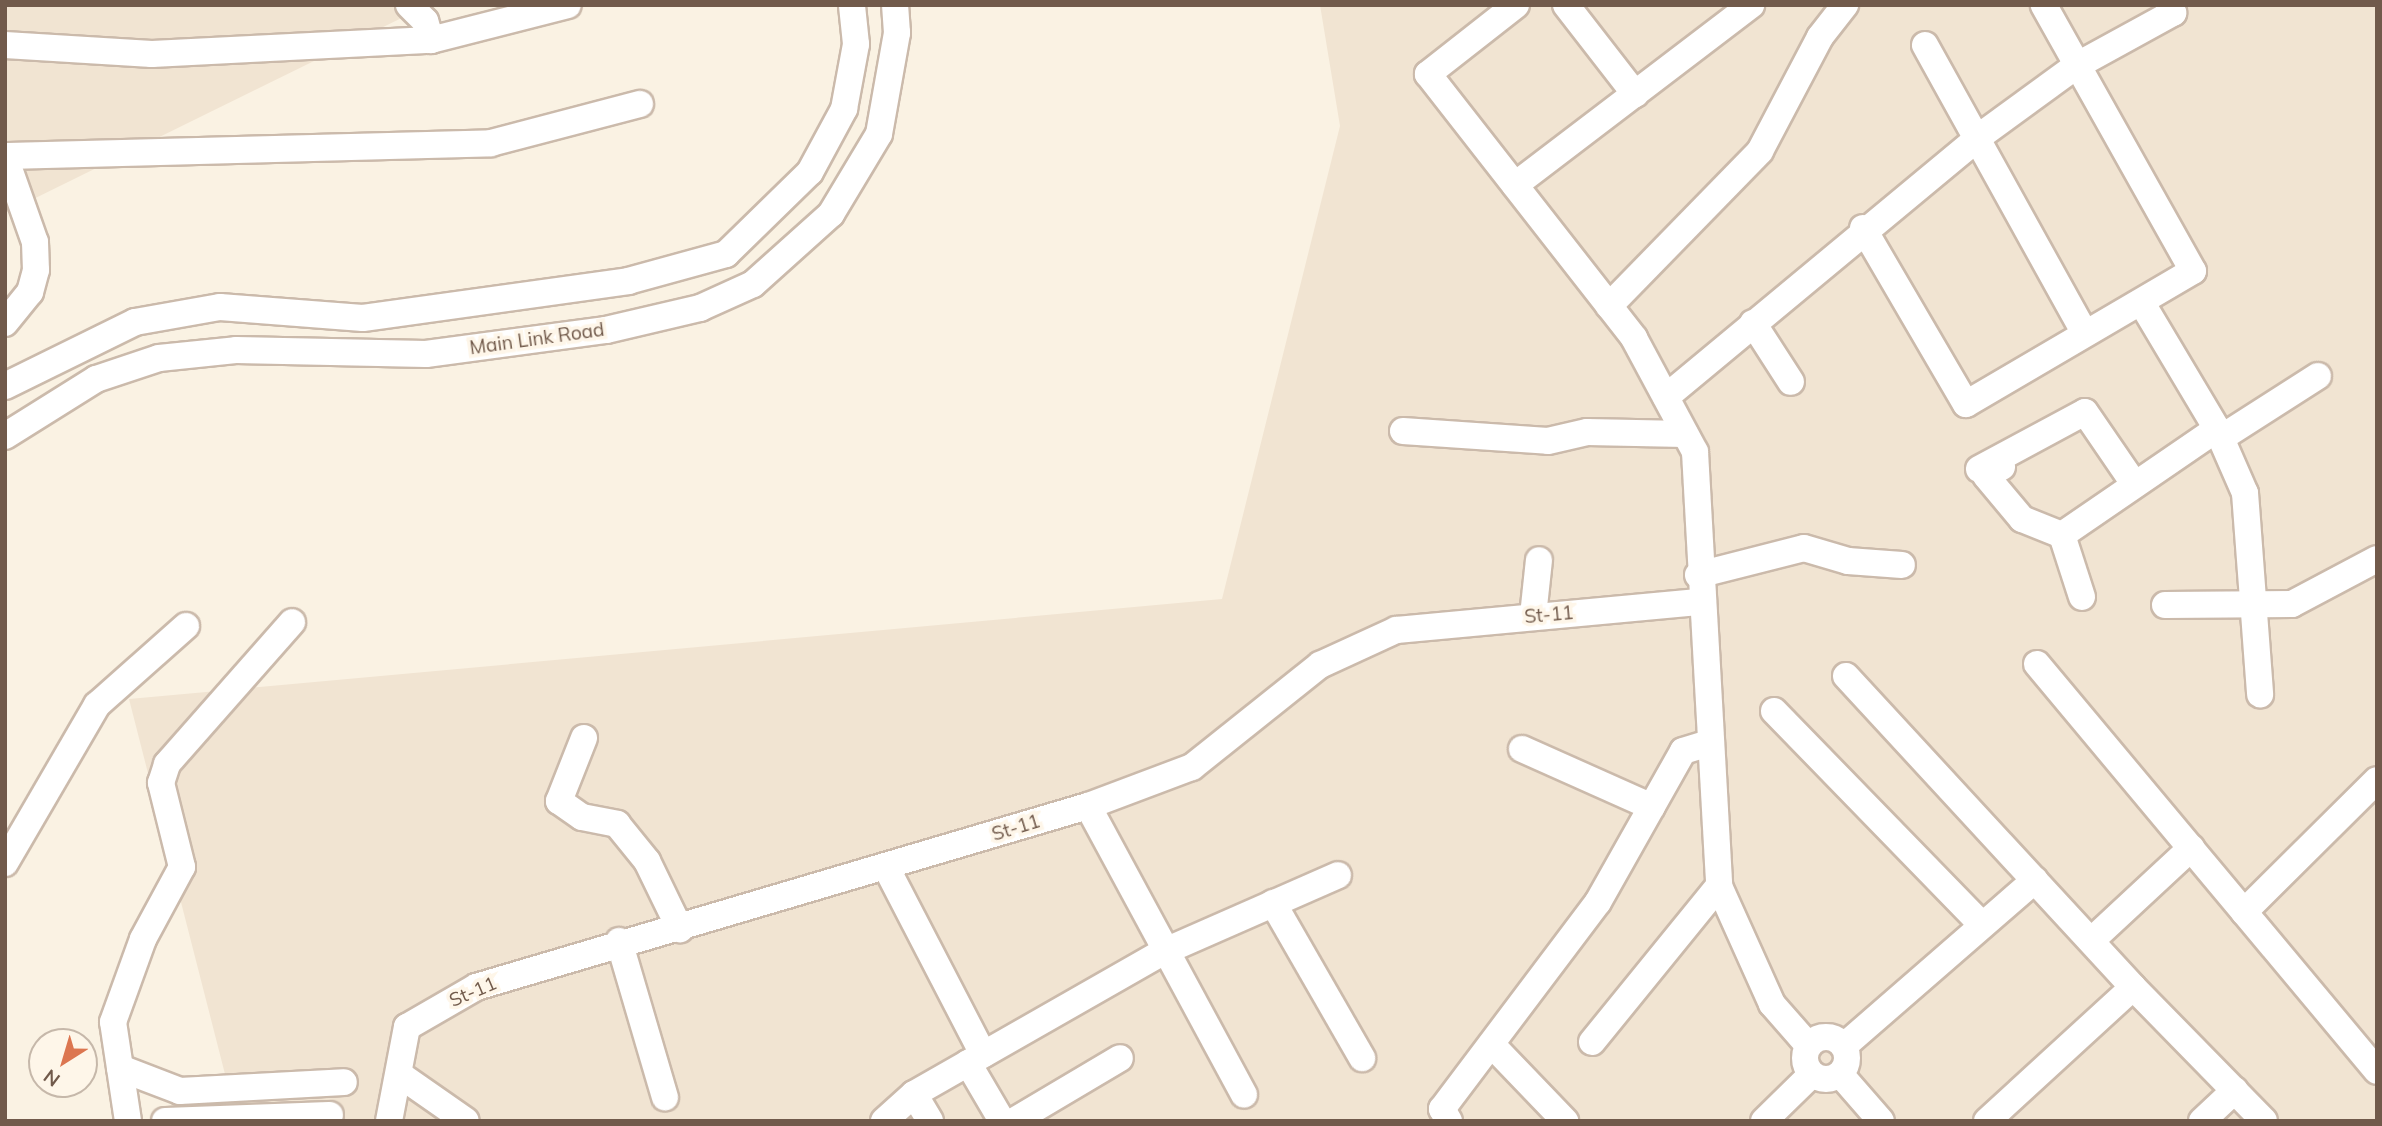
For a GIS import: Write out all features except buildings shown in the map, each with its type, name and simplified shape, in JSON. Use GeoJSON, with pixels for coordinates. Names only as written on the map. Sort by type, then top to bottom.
{"type":"FeatureCollection","features":[{"type":"Feature","properties":{"kind":"street"},"geometry":{"type":"LineString","coordinates":[[409,5],[425,21],[431,40]]}},
{"type":"Feature","properties":{"kind":"street"},"geometry":{"type":"LineString","coordinates":[[5,45],[152,54],[431,40],[568,5]]}},
{"type":"Feature","properties":{"kind":"street"},"geometry":{"type":"LineString","coordinates":[[5,386],[135,322],[208,309],[363,318],[628,281],[726,254],[810,172],[844,109],[856,44],[852,5]]}},
{"type":"Feature","properties":{"kind":"street","name":"Main Link Road"},"geometry":{"type":"LineString","coordinates":[[5,436],[96,379],[159,358],[236,350],[426,354],[606,330],[700,309],[753,284],[831,214],[879,134],[898,33],[895,5]]}},
{"type":"Feature","properties":{"kind":"street"},"geometry":{"type":"LineString","coordinates":[[1516,5],[1428,74],[1609,306],[1666,397],[1695,452],[1706,744],[1719,886],[1772,1004],[1808,1045]]}},
{"type":"Feature","properties":{"kind":"street"},"geometry":{"type":"LineString","coordinates":[[1566,5],[1634,94]]}},
{"type":"Feature","properties":{"kind":"street"},"geometry":{"type":"LineString","coordinates":[[1515,185],[1751,5]]}},
{"type":"Feature","properties":{"kind":"street"},"geometry":{"type":"LineString","coordinates":[[1609,306],[1760,151],[1820,37],[1845,5]]}},
{"type":"Feature","properties":{"kind":"street"},"geometry":{"type":"LineString","coordinates":[[1863,228],[1965,404],[2085,334],[2143,305],[2193,271],[2044,5]]}},
{"type":"Feature","properties":{"kind":"street"},"geometry":{"type":"LineString","coordinates":[[1666,397],[1863,228],[1976,139],[2076,66],[2172,13],[2169,5]]}},
{"type":"Feature","properties":{"kind":"street"},"geometry":{"type":"LineString","coordinates":[[1925,45],[2085,334]]}},
{"type":"Feature","properties":{"kind":"street"},"geometry":{"type":"LineString","coordinates":[[5,323],[30,292],[36,270],[35,242],[5,156],[491,143],[640,104]]}},
{"type":"Feature","properties":{"kind":"street"},"geometry":{"type":"LineString","coordinates":[[2143,305],[2219,433],[2245,493],[2260,694]]}},
{"type":"Feature","properties":{"kind":"street"},"geometry":{"type":"LineString","coordinates":[[1753,323],[1791,382]]}},
{"type":"Feature","properties":{"kind":"street"},"geometry":{"type":"LineString","coordinates":[[2062,535],[2135,485],[2318,376]]}},
{"type":"Feature","properties":{"kind":"street"},"geometry":{"type":"LineString","coordinates":[[2082,597],[2062,535],[2017,515],[1986,476],[1990,468],[2085,412],[2135,485]]}},
{"type":"Feature","properties":{"kind":"street"},"geometry":{"type":"LineString","coordinates":[[1403,431],[1548,440],[1587,432],[1685,434]]}},
{"type":"Feature","properties":{"kind":"street"},"geometry":{"type":"LineString","coordinates":[[1698,575],[1804,548],[1848,561],[1902,565]]}},
{"type":"Feature","properties":{"kind":"street"},"geometry":{"type":"LineString","coordinates":[[2165,605],[2306,600],[2377,559]]}},
{"type":"Feature","properties":{"kind":"street"},"geometry":{"type":"LineString","coordinates":[[1533,616],[1539,560]]}},
{"type":"Feature","properties":{"kind":"street","name":"St-11"},"geometry":{"type":"LineString","coordinates":[[389,1121],[400,1075],[402,1037],[420,1017],[476,987],[619,941],[680,929],[1088,806],[1192,767],[1320,664],[1396,630],[1699,602]]}},
{"type":"Feature","properties":{"kind":"street"},"geometry":{"type":"LineString","coordinates":[[128,1121],[113,1022],[143,939],[182,867],[161,783],[167,764],[292,622]]}},
{"type":"Feature","properties":{"kind":"street"},"geometry":{"type":"LineString","coordinates":[[5,863],[97,705],[186,626]]}},
{"type":"Feature","properties":{"kind":"street"},"geometry":{"type":"LineString","coordinates":[[2037,664],[2377,1071]]}},
{"type":"Feature","properties":{"kind":"street"},"geometry":{"type":"LineString","coordinates":[[1846,676],[2133,987],[2264,1121]]}},
{"type":"Feature","properties":{"kind":"street"},"geometry":{"type":"LineString","coordinates":[[1774,711],[1981,924]]}},
{"type":"Feature","properties":{"kind":"street"},"geometry":{"type":"LineString","coordinates":[[584,738],[559,801],[582,817],[617,824],[653,872],[680,929]]}},
{"type":"Feature","properties":{"kind":"street"},"geometry":{"type":"LineString","coordinates":[[1449,1121],[1442,1109],[1494,1046],[1598,902],[1683,751],[1706,744]]}},
{"type":"Feature","properties":{"kind":"street"},"geometry":{"type":"LineString","coordinates":[[1522,749],[1652,807]]}},
{"type":"Feature","properties":{"kind":"street"},"geometry":{"type":"LineString","coordinates":[[2244,912],[2377,780]]}},
{"type":"Feature","properties":{"kind":"street"},"geometry":{"type":"LineString","coordinates":[[1088,806],[1163,952],[1244,1095]]}},
{"type":"Feature","properties":{"kind":"street"},"geometry":{"type":"LineString","coordinates":[[2091,942],[2191,848]]}},
{"type":"Feature","properties":{"kind":"street"},"geometry":{"type":"LineString","coordinates":[[886,867],[1002,1121]]}},
{"type":"Feature","properties":{"kind":"street"},"geometry":{"type":"LineString","coordinates":[[884,1121],[914,1094],[1163,952],[1338,875]]}},
{"type":"Feature","properties":{"kind":"street"},"geometry":{"type":"LineString","coordinates":[[1844,1046],[1981,924],[2035,880]]}},
{"type":"Feature","properties":{"kind":"street"},"geometry":{"type":"LineString","coordinates":[[1591,1042],[1719,886]]}},
{"type":"Feature","properties":{"kind":"street"},"geometry":{"type":"LineString","coordinates":[[1273,903],[1362,1058]]}},
{"type":"Feature","properties":{"kind":"street"},"geometry":{"type":"LineString","coordinates":[[619,941],[665,1097]]}},
{"type":"Feature","properties":{"kind":"street"},"geometry":{"type":"LineString","coordinates":[[1987,1121],[2133,987]]}},
{"type":"Feature","properties":{"kind":"street"},"geometry":{"type":"LineString","coordinates":[[1808,1045],[1826,1036],[1844,1046],[1847,1058],[1840,1074]]}},
{"type":"Feature","properties":{"kind":"street"},"geometry":{"type":"LineString","coordinates":[[1808,1045],[1805,1063],[1812,1074]]}},
{"type":"Feature","properties":{"kind":"street"},"geometry":{"type":"LineString","coordinates":[[1494,1046],[1565,1121]]}},
{"type":"Feature","properties":{"kind":"street"},"geometry":{"type":"LineString","coordinates":[[1014,1121],[1120,1058]]}},
{"type":"Feature","properties":{"kind":"street"},"geometry":{"type":"LineString","coordinates":[[120,1068],[180,1091],[344,1083]]}},
{"type":"Feature","properties":{"kind":"street"},"geometry":{"type":"LineString","coordinates":[[1765,1121],[1812,1074],[1840,1074],[1881,1121]]}},
{"type":"Feature","properties":{"kind":"street"},"geometry":{"type":"LineString","coordinates":[[400,1075],[466,1121]]}},
{"type":"Feature","properties":{"kind":"street"},"geometry":{"type":"LineString","coordinates":[[2202,1121],[2235,1090]]}},
{"type":"Feature","properties":{"kind":"street"},"geometry":{"type":"LineString","coordinates":[[914,1094],[930,1121]]}},
{"type":"Feature","properties":{"kind":"street"},"geometry":{"type":"LineString","coordinates":[[166,1121],[330,1115]]}},
{"type":"Feature","properties":{"kind":"shaded area"},"geometry":{"type":"Polygon","coordinates":[[[5,5],[428,5],[5,213],[5,5]]]}},
{"type":"Feature","properties":{"kind":"shaded area"},"geometry":{"type":"Polygon","coordinates":[[[1320,5],[2377,5],[2377,1121],[237,1121],[129,699],[1222,599],[1340,126],[1320,5]]]}}]}
